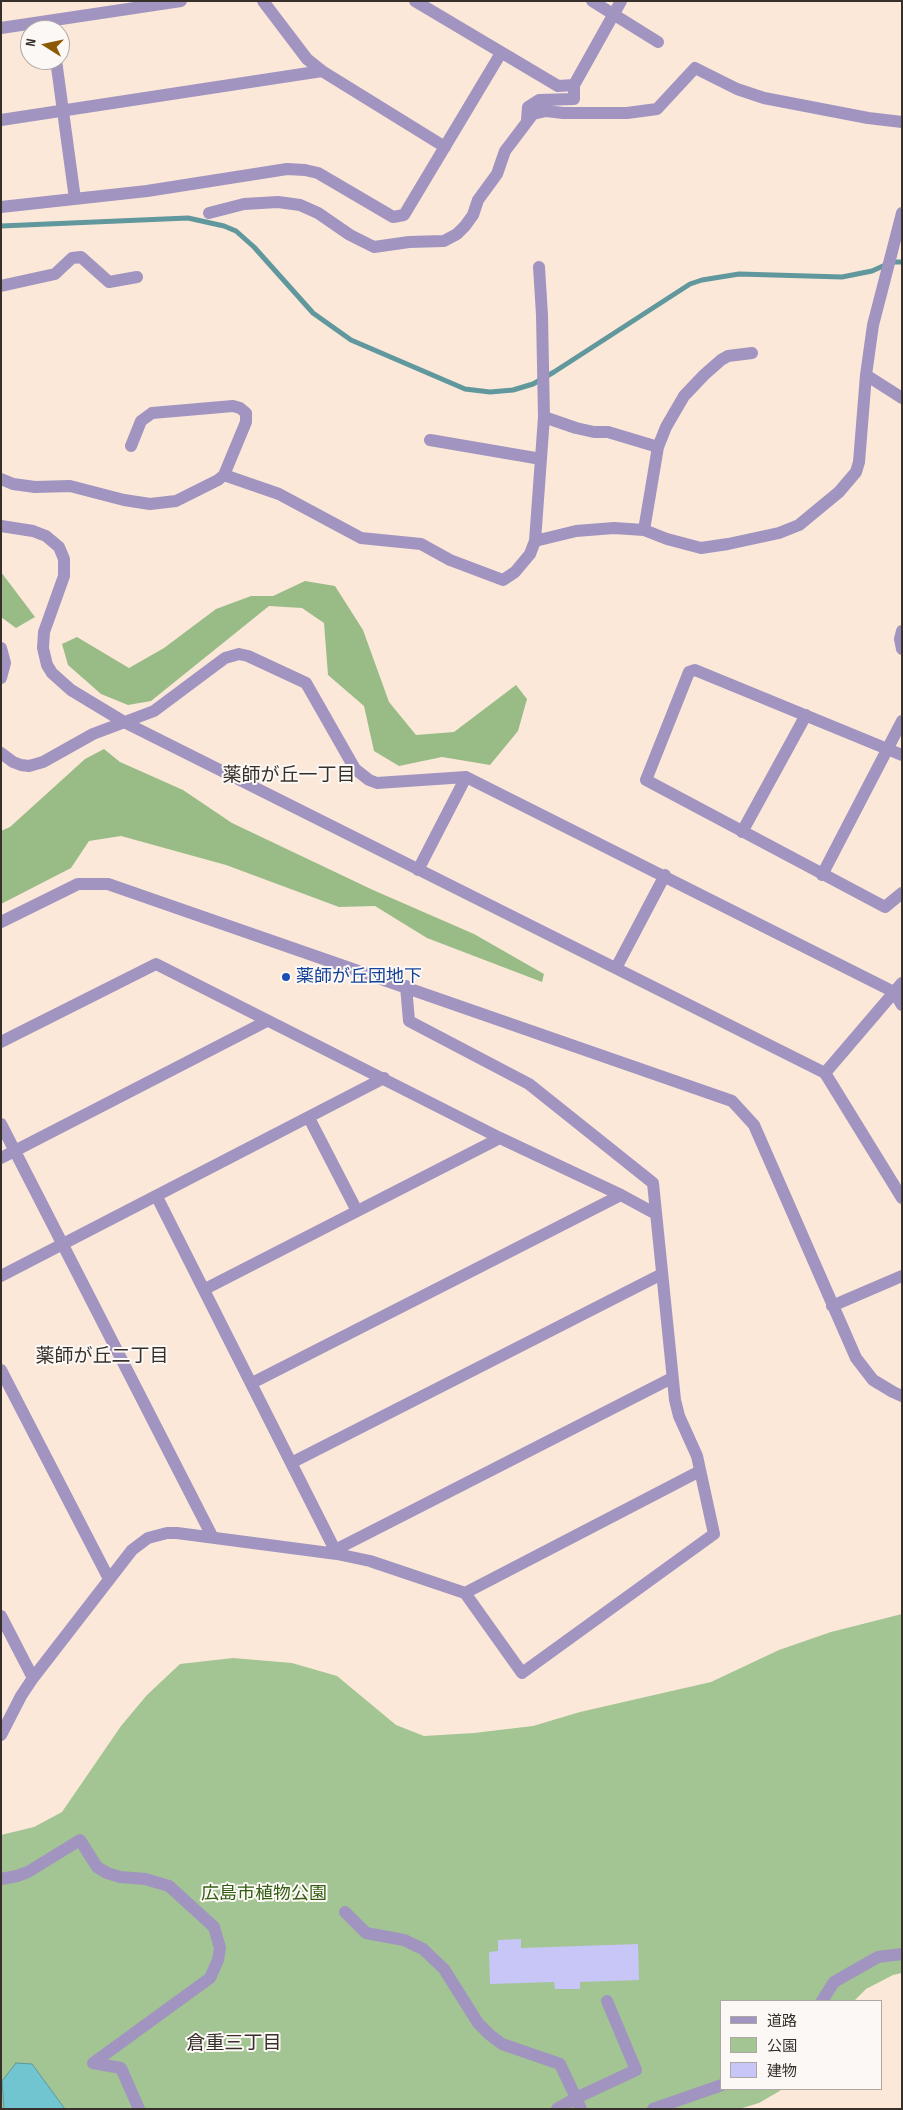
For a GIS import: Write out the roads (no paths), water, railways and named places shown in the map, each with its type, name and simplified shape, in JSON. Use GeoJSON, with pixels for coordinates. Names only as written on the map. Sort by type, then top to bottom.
{"type":"FeatureCollection","features":[{"type":"Feature","properties":{"kind":"street"},"geometry":{"type":"LineString","coordinates":[[70,22],[181,1]]}},
{"type":"Feature","properties":{"kind":"street"},"geometry":{"type":"LineString","coordinates":[[263,1],[307,59],[322,71],[445,147]]}},
{"type":"Feature","properties":{"kind":"street"},"geometry":{"type":"LineString","coordinates":[[415,1],[558,86],[574,85]]}},
{"type":"Feature","properties":{"kind":"street"},"geometry":{"type":"LineString","coordinates":[[592,1],[658,42]]}},
{"type":"Feature","properties":{"kind":"street"},"geometry":{"type":"LineString","coordinates":[[527,120],[528,107],[539,100],[574,98],[574,85],[621,1]]}},
{"type":"Feature","properties":{"kind":"street"},"geometry":{"type":"LineString","coordinates":[[1,28],[20,27]]}},
{"type":"Feature","properties":{"kind":"street"},"geometry":{"type":"LineString","coordinates":[[1,207],[147,190],[271,170],[305,170],[318,173],[392,217],[404,216],[501,53]]}},
{"type":"Feature","properties":{"kind":"street"},"geometry":{"type":"LineString","coordinates":[[209,213],[244,204],[278,202],[300,205],[318,213],[350,235],[374,247],[409,242],[444,241],[458,234],[473,215],[478,200],[496,174],[505,151],[527,120],[538,111],[627,113],[657,109],[695,68],[737,89],[764,98],[868,118],[902,122]]}},
{"type":"Feature","properties":{"kind":"street"},"geometry":{"type":"LineString","coordinates":[[58,70],[75,199]]}},
{"type":"Feature","properties":{"kind":"street"},"geometry":{"type":"LineString","coordinates":[[1,120],[322,71]]}},
{"type":"Feature","properties":{"kind":"street"},"geometry":{"type":"LineString","coordinates":[[535,541],[590,529],[644,530],[666,539],[701,548],[728,544],[779,533],[808,519],[839,492],[856,472],[859,462],[866,375],[873,325],[887,272],[895,253],[902,213]]}},
{"type":"Feature","properties":{"kind":"street"},"geometry":{"type":"LineString","coordinates":[[1,286],[54,274],[72,258],[80,257],[109,282],[136,277]]}},
{"type":"Feature","properties":{"kind":"street"},"geometry":{"type":"LineString","coordinates":[[224,475],[279,494],[361,538],[421,544],[450,560],[503,580],[520,568],[530,554],[535,541],[544,417],[539,267]]}},
{"type":"Feature","properties":{"kind":"street"},"geometry":{"type":"LineString","coordinates":[[644,530],[658,447],[666,427],[684,396],[704,375],[728,356],[752,353]]}},
{"type":"Feature","properties":{"kind":"street"},"geometry":{"type":"LineString","coordinates":[[866,375],[902,398]]}},
{"type":"Feature","properties":{"kind":"street"},"geometry":{"type":"LineString","coordinates":[[1,479],[13,484],[36,487],[70,486],[124,500],[150,504],[176,501],[218,480],[224,475],[246,422],[246,413],[240,408],[232,406],[152,413],[141,421],[131,446]]}},
{"type":"Feature","properties":{"kind":"street"},"geometry":{"type":"LineString","coordinates":[[544,417],[576,428],[594,432],[608,432],[658,447]]}},
{"type":"Feature","properties":{"kind":"street"},"geometry":{"type":"LineString","coordinates":[[430,440],[541,459]]}},
{"type":"Feature","properties":{"kind":"street"},"geometry":{"type":"LineString","coordinates":[[1,526],[40,533],[46,536],[59,548],[64,559],[66,571],[44,632],[43,648],[47,665],[60,682],[124,722],[825,1073],[902,1198]]}},
{"type":"Feature","properties":{"kind":"street"},"geometry":{"type":"LineString","coordinates":[[902,631],[900,639],[902,650]]}},
{"type":"Feature","properties":{"kind":"street"},"geometry":{"type":"LineString","coordinates":[[1,648],[5,663],[1,678]]}},
{"type":"Feature","properties":{"kind":"street"},"geometry":{"type":"LineString","coordinates":[[1,753],[13,762],[21,765],[37,764],[93,734],[154,710],[225,658],[239,654],[248,656],[306,683],[355,769],[369,780],[377,782],[466,776],[665,876],[898,988]]}},
{"type":"Feature","properties":{"kind":"street"},"geometry":{"type":"LineString","coordinates":[[902,755],[695,670],[689,672],[646,780],[886,907],[902,893]]}},
{"type":"Feature","properties":{"kind":"street"},"geometry":{"type":"LineString","coordinates":[[742,832],[806,715]]}},
{"type":"Feature","properties":{"kind":"street"},"geometry":{"type":"LineString","coordinates":[[822,874],[902,721]]}},
{"type":"Feature","properties":{"kind":"street"},"geometry":{"type":"LineString","coordinates":[[418,870],[466,776]]}},
{"type":"Feature","properties":{"kind":"street"},"geometry":{"type":"LineString","coordinates":[[616,968],[665,876]]}},
{"type":"Feature","properties":{"kind":"street"},"geometry":{"type":"LineString","coordinates":[[1,922],[78,884],[108,884],[406,986],[732,1101],[754,1125],[856,1358],[863,1369],[878,1384],[902,1396]]}},
{"type":"Feature","properties":{"kind":"street"},"geometry":{"type":"LineString","coordinates":[[1,1042],[156,964],[500,1138],[621,1195],[656,1214]]}},
{"type":"Feature","properties":{"kind":"street"},"geometry":{"type":"LineString","coordinates":[[1,1735],[33,1678],[132,1550],[148,1538],[167,1533],[212,1536],[336,1552],[370,1561],[465,1593],[522,1673],[714,1534],[697,1456],[679,1416],[675,1400],[653,1183],[528,1084],[408,1021],[406,986]]}},
{"type":"Feature","properties":{"kind":"street"},"geometry":{"type":"LineString","coordinates":[[898,988],[902,1005]]}},
{"type":"Feature","properties":{"kind":"street"},"geometry":{"type":"LineString","coordinates":[[825,1073],[898,988]]}},
{"type":"Feature","properties":{"kind":"street"},"geometry":{"type":"LineString","coordinates":[[1,1158],[267,1020]]}},
{"type":"Feature","properties":{"kind":"street"},"geometry":{"type":"LineString","coordinates":[[1,1276],[384,1078]]}},
{"type":"Feature","properties":{"kind":"street"},"geometry":{"type":"LineString","coordinates":[[309,1118],[357,1211]]}},
{"type":"Feature","properties":{"kind":"street"},"geometry":{"type":"LineString","coordinates":[[1,1124],[212,1536]]}},
{"type":"Feature","properties":{"kind":"street"},"geometry":{"type":"LineString","coordinates":[[205,1289],[500,1138]]}},
{"type":"Feature","properties":{"kind":"street"},"geometry":{"type":"LineString","coordinates":[[252,1383],[621,1195]]}},
{"type":"Feature","properties":{"kind":"street"},"geometry":{"type":"LineString","coordinates":[[158,1196],[336,1552]]}},
{"type":"Feature","properties":{"kind":"street"},"geometry":{"type":"LineString","coordinates":[[292,1462],[662,1274]]}},
{"type":"Feature","properties":{"kind":"street"},"geometry":{"type":"LineString","coordinates":[[832,1306],[902,1276]]}},
{"type":"Feature","properties":{"kind":"street"},"geometry":{"type":"LineString","coordinates":[[1,1370],[109,1579]]}},
{"type":"Feature","properties":{"kind":"street"},"geometry":{"type":"LineString","coordinates":[[336,1552],[672,1378]]}},
{"type":"Feature","properties":{"kind":"street"},"geometry":{"type":"LineString","coordinates":[[465,1593],[700,1472]]}},
{"type":"Feature","properties":{"kind":"street"},"geometry":{"type":"LineString","coordinates":[[1,1616],[33,1678]]}},
{"type":"Feature","properties":{"kind":"street"},"geometry":{"type":"LineString","coordinates":[[1,1879],[28,1872],[80,1840],[98,1866],[107,1873],[120,1877],[151,1880],[169,1886],[214,1927],[220,1948],[218,1960],[210,1978],[93,2063],[121,2068],[139,2109]]}},
{"type":"Feature","properties":{"kind":"street"},"geometry":{"type":"LineString","coordinates":[[345,1912],[366,1932],[404,1940],[423,1949],[444,1969],[478,2023],[484,2029],[502,2044],[560,2064],[578,2104]]}},
{"type":"Feature","properties":{"kind":"street"},"geometry":{"type":"LineString","coordinates":[[823,2000],[834,1982],[878,1957],[902,1954]]}},
{"type":"Feature","properties":{"kind":"street"},"geometry":{"type":"LineString","coordinates":[[557,2109],[578,2104],[636,2070],[607,2001]]}},
{"type":"Feature","properties":{"kind":"street"},"geometry":{"type":"LineString","coordinates":[[653,2109],[720,2086]]}},
{"type":"Feature","properties":{"kind":"water"},"geometry":{"type":"Polygon","coordinates":[[[16,2063],[32,2064],[65,2109],[4,2109],[2,2081],[16,2063]]]}},
{"type":"Feature","properties":{"kind":"waterway"},"geometry":{"type":"LineString","coordinates":[[1,226],[188,218],[224,226],[236,231],[254,247],[313,313],[351,340],[465,389],[490,392],[513,390],[533,384],[690,284],[702,280],[739,274],[842,277],[872,271],[892,262],[902,262]]}},
{"type":"Feature","properties":{"kind":"place","name":"薬師が丘団地下"},"geometry":{"type":"Point","coordinates":[286,977]}},
{"type":"Feature","properties":{"kind":"district","name":"薬師が丘一丁目"},"geometry":{"type":"Point","coordinates":[289,776]}},
{"type":"Feature","properties":{"kind":"district","name":"薬師が丘二丁目"},"geometry":{"type":"Point","coordinates":[102,1357]}},
{"type":"Feature","properties":{"kind":"district","name":"倉重三丁目"},"geometry":{"type":"Point","coordinates":[234,2044]}},
{"type":"Feature","properties":{"kind":"park label","name":"広島市植物公園"},"geometry":{"type":"Point","coordinates":[264,1894]}}]}
